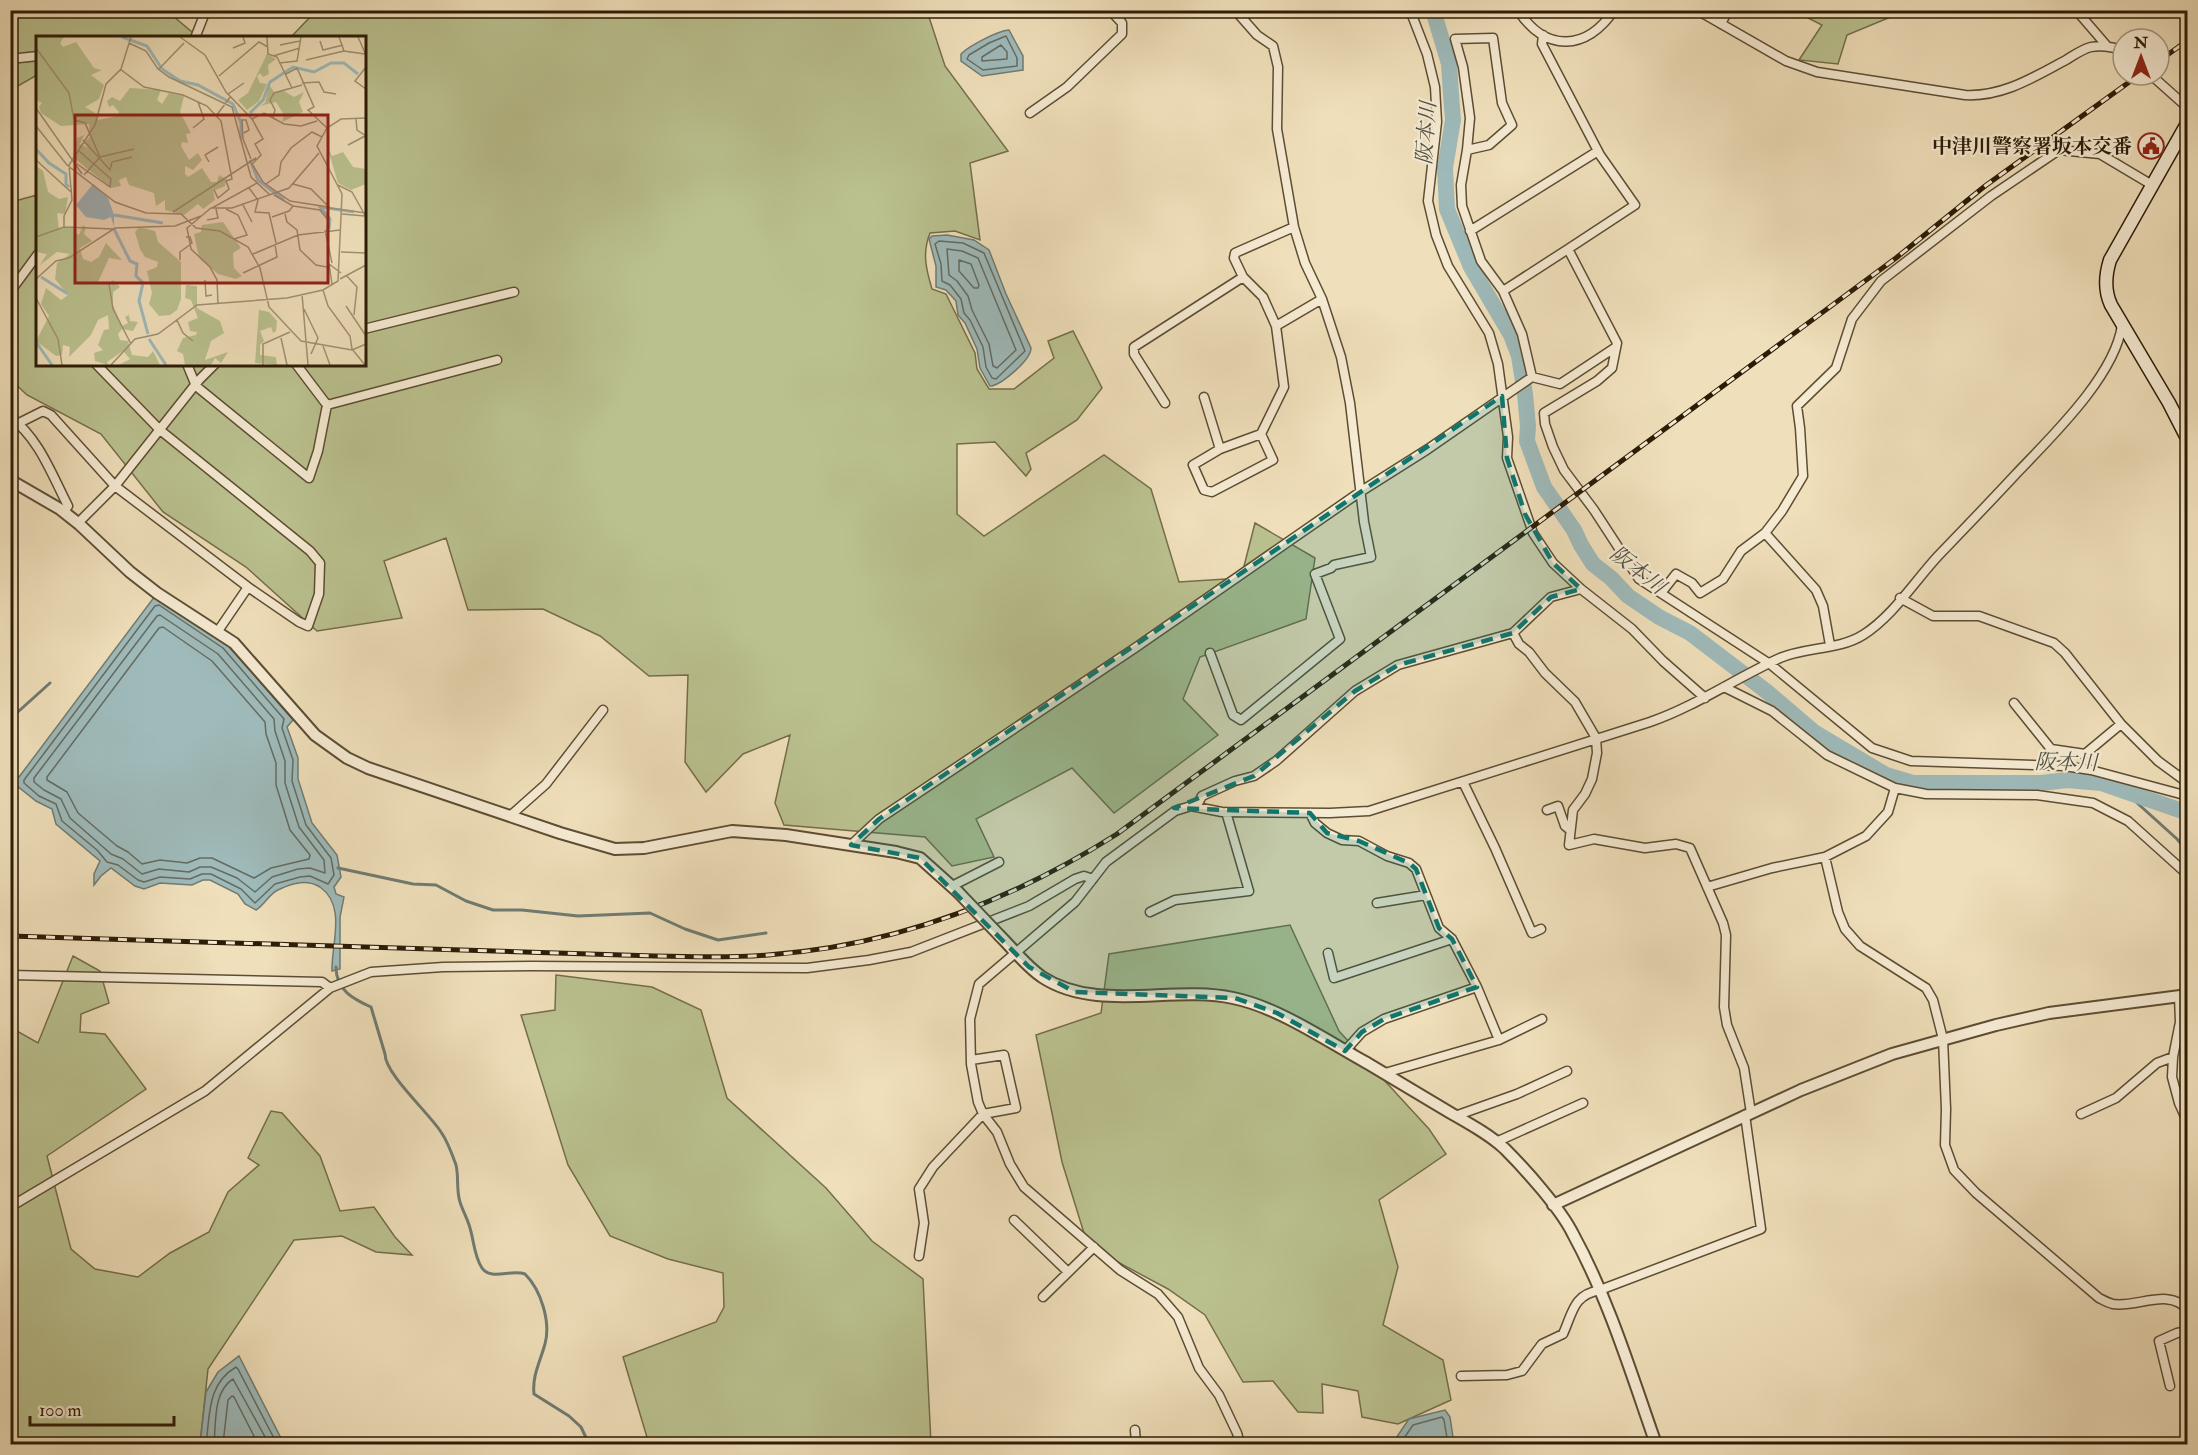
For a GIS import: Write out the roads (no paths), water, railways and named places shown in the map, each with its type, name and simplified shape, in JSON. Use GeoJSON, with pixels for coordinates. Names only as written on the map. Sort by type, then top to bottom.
{"type":"FeatureCollection","features":[{"type":"Feature","properties":{"kind":"main road"},"geometry":{"type":"LineString","coordinates":[[2187,122],[2110,260],[2106,293],[2122,325],[2169,403],[2187,440]]}},
{"type":"Feature","properties":{"kind":"street"},"geometry":{"type":"LineString","coordinates":[[196,36],[206,10]]}},
{"type":"Feature","properties":{"kind":"street"},"geometry":{"type":"LineString","coordinates":[[1030,112],[1068,87],[1122,34],[1122,23],[1110,10]]}},
{"type":"Feature","properties":{"kind":"street"},"geometry":{"type":"LineString","coordinates":[[1210,653],[1233,715],[1241,720],[1340,639],[1315,574],[1332,568],[1334,565],[1371,556],[1341,357],[1322,299],[1305,263],[1294,226],[1277,129],[1278,67],[1273,46],[1257,35],[1235,10]]}},
{"type":"Feature","properties":{"kind":"street"},"geometry":{"type":"LineString","coordinates":[[1410,10],[1427,54],[1435,87],[1437,122],[1428,201],[1436,235],[1448,266],[1489,333],[1498,364],[1508,437],[1507,458],[1533,533],[1553,563],[1581,589],[1632,629],[1663,661],[1705,698]]}},
{"type":"Feature","properties":{"kind":"street"},"geometry":{"type":"LineString","coordinates":[[1518,10],[1530,27],[1543,35],[1558,41],[1575,42],[1593,34],[1607,21],[1614,10]]}},
{"type":"Feature","properties":{"kind":"street"},"geometry":{"type":"LineString","coordinates":[[1697,10],[1786,61],[1817,72],[1981,96],[2021,84],[2090,47],[2111,47]]}},
{"type":"Feature","properties":{"kind":"street"},"geometry":{"type":"LineString","coordinates":[[1721,24],[1728,10]]}},
{"type":"Feature","properties":{"kind":"street"},"geometry":{"type":"LineString","coordinates":[[2076,10],[2107,46]]}},
{"type":"Feature","properties":{"kind":"street"},"geometry":{"type":"LineString","coordinates":[[1503,291],[1635,205],[1598,151],[1542,44],[1543,35]]}},
{"type":"Feature","properties":{"kind":"street"},"geometry":{"type":"LineString","coordinates":[[1467,150],[1489,144],[1512,125],[1502,104],[1493,38],[1455,39],[1463,66],[1470,118],[1461,185],[1462,206],[1481,261],[1503,291],[1522,334],[1532,377]]}},
{"type":"Feature","properties":{"kind":"street"},"geometry":{"type":"LineString","coordinates":[[10,59],[36,56]]}},
{"type":"Feature","properties":{"kind":"street"},"geometry":{"type":"LineString","coordinates":[[2163,87],[2187,108]]}},
{"type":"Feature","properties":{"kind":"street"},"geometry":{"type":"LineString","coordinates":[[1661,593],[1676,574],[1692,582],[1700,593],[1723,579],[1741,551],[1765,533],[1775,521],[1803,476],[1797,406],[1836,368],[1852,319],[1881,281],[1991,196],[2059,150],[2100,154],[2152,185]]}},
{"type":"Feature","properties":{"kind":"street"},"geometry":{"type":"LineString","coordinates":[[1470,231],[1598,151]]}},
{"type":"Feature","properties":{"kind":"street"},"geometry":{"type":"LineString","coordinates":[[1261,434],[1273,460],[1212,492],[1204,490],[1193,465],[1220,449],[1261,434],[1284,387],[1276,326],[1263,297],[1243,277],[1234,258],[1235,253],[1294,226]]}},
{"type":"Feature","properties":{"kind":"street"},"geometry":{"type":"LineString","coordinates":[[1568,249],[1617,343],[1612,368],[1597,381],[1544,413],[1545,424],[1564,470],[1639,579],[1766,666],[1872,748],[1897,758],[1923,762],[2064,766],[2187,796]]}},
{"type":"Feature","properties":{"kind":"street"},"geometry":{"type":"LineString","coordinates":[[10,292],[36,257]]}},
{"type":"Feature","properties":{"kind":"street"},"geometry":{"type":"LineString","coordinates":[[1166,403],[1134,354],[1134,347],[1243,277]]}},
{"type":"Feature","properties":{"kind":"street"},"geometry":{"type":"LineString","coordinates":[[366,329],[514,292]]}},
{"type":"Feature","properties":{"kind":"street"},"geometry":{"type":"LineString","coordinates":[[1276,326],[1322,299]]}},
{"type":"Feature","properties":{"kind":"street"},"geometry":{"type":"LineString","coordinates":[[1240,1444],[1237,1432],[1219,1395],[1199,1368],[1178,1317],[1158,1294],[1120,1270],[1024,1187],[1010,1164],[997,1132],[983,1114],[978,1102],[971,1060],[970,1019],[979,984],[1075,902],[1106,862],[1183,807],[1226,812],[1369,811],[1668,716],[1782,658],[1860,636],[1879,622],[2076,409],[2112,356],[2122,325]]}},
{"type":"Feature","properties":{"kind":"street"},"geometry":{"type":"LineString","coordinates":[[851,845],[879,819],[1135,648],[1360,492],[1428,449],[1502,396],[1532,377],[1560,384],[1616,347]]}},
{"type":"Feature","properties":{"kind":"street"},"geometry":{"type":"LineString","coordinates":[[327,405],[497,360]]}},
{"type":"Feature","properties":{"kind":"street"},"geometry":{"type":"LineString","coordinates":[[19,423],[43,411],[51,415],[115,486],[248,587],[309,626],[319,594],[320,563],[310,551],[160,430],[98,366]]}},
{"type":"Feature","properties":{"kind":"street"},"geometry":{"type":"LineString","coordinates":[[188,366],[196,386],[309,478],[318,451],[327,405],[298,366]]}},
{"type":"Feature","properties":{"kind":"street"},"geometry":{"type":"LineString","coordinates":[[78,523],[115,486],[213,366]]}},
{"type":"Feature","properties":{"kind":"street"},"geometry":{"type":"LineString","coordinates":[[1204,397],[1220,449]]}},
{"type":"Feature","properties":{"kind":"street"},"geometry":{"type":"LineString","coordinates":[[10,417],[19,423],[46,460],[68,506],[64,512]]}},
{"type":"Feature","properties":{"kind":"street"},"geometry":{"type":"LineString","coordinates":[[10,480],[43,497],[64,512],[109,554],[149,586],[234,643],[315,735],[347,758],[368,768],[588,843],[615,849],[645,848],[732,831],[786,835],[896,852],[920,858],[955,889],[1029,967],[1042,977],[1075,992],[1100,995],[1190,994],[1235,998],[1277,1012],[1385,1073],[1505,1149],[1553,1205],[1573,1233],[1600,1290],[1656,1444]]}},
{"type":"Feature","properties":{"kind":"street"},"geometry":{"type":"LineString","coordinates":[[1765,533],[1816,590],[1823,606],[1830,645]]}},
{"type":"Feature","properties":{"kind":"street"},"geometry":{"type":"LineString","coordinates":[[218,631],[248,587]]}},
{"type":"Feature","properties":{"kind":"street"},"geometry":{"type":"LineString","coordinates":[[1196,807],[1202,796],[1235,781],[1254,776],[1276,761],[1355,691],[1398,665],[1512,633],[1551,597],[1581,589]]}},
{"type":"Feature","properties":{"kind":"street"},"geometry":{"type":"LineString","coordinates":[[1900,598],[1933,616],[1979,616],[2054,643],[2065,653],[2121,724],[2158,761],[2187,783]]}},
{"type":"Feature","properties":{"kind":"street"},"geometry":{"type":"LineString","coordinates":[[1461,1376],[1507,1375],[1522,1371],[1542,1344],[1563,1334],[1576,1302],[1587,1293],[1761,1229],[1744,1068],[1727,1025],[1724,1007],[1726,935],[1707,887],[1690,848],[1676,844],[1645,848],[1594,838],[1569,844],[1573,810],[1585,794],[1592,779],[1597,753],[1596,738],[1575,702],[1545,673],[1512,633]]}},
{"type":"Feature","properties":{"kind":"street"},"geometry":{"type":"LineString","coordinates":[[1724,687],[1772,711],[1827,755],[1895,788],[1926,794],[2037,795],[2093,802],[2128,821],[2187,875]]}},
{"type":"Feature","properties":{"kind":"street"},"geometry":{"type":"LineString","coordinates":[[2014,703],[2051,749],[2085,753],[2121,724]]}},
{"type":"Feature","properties":{"kind":"street"},"geometry":{"type":"LineString","coordinates":[[510,816],[546,784],[603,710]]}},
{"type":"Feature","properties":{"kind":"street"},"geometry":{"type":"LineString","coordinates":[[1463,782],[1532,933],[1541,929]]}},
{"type":"Feature","properties":{"kind":"street"},"geometry":{"type":"LineString","coordinates":[[1707,887],[1772,868],[1825,857],[1866,836],[1888,812],[1895,788]]}},
{"type":"Feature","properties":{"kind":"street"},"geometry":{"type":"LineString","coordinates":[[1547,810],[1558,806],[1565,826],[1570,830]]}},
{"type":"Feature","properties":{"kind":"street"},"geometry":{"type":"LineString","coordinates":[[1150,912],[1175,900],[1249,891],[1226,812]]}},
{"type":"Feature","properties":{"kind":"street"},"geometry":{"type":"LineString","coordinates":[[1310,813],[1316,823],[1327,833],[1342,840],[1359,841],[1387,856],[1409,863],[1416,869],[1439,927],[1452,939],[1477,987],[1499,1040]]}},
{"type":"Feature","properties":{"kind":"street"},"geometry":{"type":"LineString","coordinates":[[1825,857],[1838,912],[1845,929],[1860,946],[1926,988],[1933,1000],[1942,1039],[1946,1109],[1945,1145],[1954,1170],[1976,1193],[2099,1298],[2112,1304],[2167,1299],[2176,1301],[2187,1310]]}},
{"type":"Feature","properties":{"kind":"street"},"geometry":{"type":"LineString","coordinates":[[955,889],[999,862]]}},
{"type":"Feature","properties":{"kind":"street"},"geometry":{"type":"LineString","coordinates":[[10,1207],[205,1091],[330,988],[351,978],[371,972],[443,967],[807,968],[869,960],[911,952],[1029,906],[1075,879],[1083,876],[1093,879]]}},
{"type":"Feature","properties":{"kind":"street"},"geometry":{"type":"LineString","coordinates":[[1377,903],[1426,895]]}},
{"type":"Feature","properties":{"kind":"street"},"geometry":{"type":"LineString","coordinates":[[1328,953],[1335,978],[1452,939]]}},
{"type":"Feature","properties":{"kind":"street"},"geometry":{"type":"LineString","coordinates":[[10,975],[322,982],[330,988]]}},
{"type":"Feature","properties":{"kind":"street"},"geometry":{"type":"LineString","coordinates":[[1345,1051],[1362,1032],[1384,1019],[1477,987]]}},
{"type":"Feature","properties":{"kind":"street"},"geometry":{"type":"LineString","coordinates":[[1553,1205],[1748,1114],[1892,1054],[1996,1025],[2049,1014],[2183,996],[2172,1077],[2187,1123]]}},
{"type":"Feature","properties":{"kind":"street"},"geometry":{"type":"LineString","coordinates":[[1385,1073],[1499,1040],[1542,1019]]}},
{"type":"Feature","properties":{"kind":"street"},"geometry":{"type":"LineString","coordinates":[[919,1256],[924,1223],[919,1189],[933,1167],[983,1114],[1016,1108],[1004,1055],[971,1060]]}},
{"type":"Feature","properties":{"kind":"street"},"geometry":{"type":"LineString","coordinates":[[2081,1114],[2115,1098],[2157,1063],[2173,1058]]}},
{"type":"Feature","properties":{"kind":"street"},"geometry":{"type":"LineString","coordinates":[[1455,1116],[1517,1094],[1568,1071]]}},
{"type":"Feature","properties":{"kind":"street"},"geometry":{"type":"LineString","coordinates":[[1496,1142],[1583,1103]]}},
{"type":"Feature","properties":{"kind":"street"},"geometry":{"type":"LineString","coordinates":[[1014,1220],[1068,1272]]}},
{"type":"Feature","properties":{"kind":"street"},"geometry":{"type":"LineString","coordinates":[[1043,1297],[1094,1247]]}},
{"type":"Feature","properties":{"kind":"street"},"geometry":{"type":"LineString","coordinates":[[2170,1386],[2159,1341],[2187,1331]]}},
{"type":"Feature","properties":{"kind":"street"},"geometry":{"type":"LineString","coordinates":[[1135,1430],[1136,1444]]}},
{"type":"Feature","properties":{"kind":"water"},"geometry":{"type":"Polygon","coordinates":[[[1009,30],[1023,56],[1023,70],[982,76],[961,61],[961,54],[970,47],[1009,30]]]}},
{"type":"Feature","properties":{"kind":"water"},"geometry":{"type":"Polygon","coordinates":[[[947,235],[974,240],[989,250],[1031,348],[1026,359],[1016,370],[992,386],[980,368],[977,349],[965,323],[958,315],[956,301],[946,290],[936,287],[936,266],[929,239],[932,236],[947,235]]]}},
{"type":"Feature","properties":{"kind":"water"},"geometry":{"type":"Polygon","coordinates":[[[155,596],[227,644],[293,720],[287,727],[298,758],[298,779],[312,823],[337,855],[341,877],[334,887],[336,894],[344,897],[340,917],[340,969],[332,971],[336,926],[333,904],[320,887],[305,883],[290,885],[273,893],[256,910],[245,904],[238,894],[210,880],[203,880],[192,885],[160,883],[144,889],[135,886],[111,868],[94,885],[94,874],[100,861],[56,824],[52,809],[36,801],[11,781],[10,773],[19,777],[155,596]]]}},
{"type":"Feature","properties":{"kind":"water"},"geometry":{"type":"Polygon","coordinates":[[[239,1356],[284,1444],[200,1444],[206,1392],[218,1372],[239,1356]]]}},
{"type":"Feature","properties":{"kind":"water"},"geometry":{"type":"Polygon","coordinates":[[[1445,1410],[1450,1417],[1454,1444],[1392,1444],[1409,1419],[1445,1410]]]}},
{"type":"Feature","properties":{"kind":"waterway","name":"阪本川"},"geometry":{"type":"LineString","coordinates":[[1433,10],[1449,64],[1453,120],[1445,168],[1447,209],[1471,267],[1511,335],[1519,356],[1525,394],[1527,441],[1544,487],[1574,530],[1593,564],[1611,578],[1628,596],[1659,617],[1690,633],[1766,691],[1814,732],[1886,775],[1913,783],[2041,783],[2067,780],[2101,783],[2188,813]]}},
{"type":"Feature","properties":{"kind":"waterway"},"geometry":{"type":"LineString","coordinates":[[1459,10],[1467,13],[1483,10]]}},
{"type":"Feature","properties":{"kind":"waterway"},"geometry":{"type":"LineString","coordinates":[[10,719],[50,683]]}},
{"type":"Feature","properties":{"kind":"waterway"},"geometry":{"type":"LineString","coordinates":[[2125,792],[2177,839],[2188,852]]}},
{"type":"Feature","properties":{"kind":"waterway"},"geometry":{"type":"LineString","coordinates":[[338,868],[413,884],[436,885],[466,901],[493,910],[522,910],[578,916],[650,913],[685,929],[718,940],[766,933]]}},
{"type":"Feature","properties":{"kind":"waterway"},"geometry":{"type":"LineString","coordinates":[[336,967],[342,988],[358,1001],[371,1007],[392,1072],[435,1124],[448,1144],[456,1165],[460,1202],[482,1268],[491,1274],[525,1274],[536,1289],[546,1316],[547,1335],[535,1375],[534,1394],[569,1416],[581,1427],[589,1444]]}},
{"type":"Feature","properties":{"kind":"waterway"},"geometry":{"type":"LineString","coordinates":[[2188,1043],[2182,1071],[2183,1086],[2188,1100]]}},
{"type":"Feature","properties":{"kind":"railway"},"geometry":{"type":"LineString","coordinates":[[2171,52],[2188,40]]}},
{"type":"Feature","properties":{"kind":"railway"},"geometry":{"type":"LineString","coordinates":[[10,936],[740,957],[815,950],[861,942],[950,916],[993,899],[1036,880],[1117,834],[1896,258],[1985,186],[2122,87]]}},
{"type":"Feature","properties":{"kind":"place","name":"中津川警察署坂本交番"},"geometry":{"type":"Point","coordinates":[2151,146]}}]}
